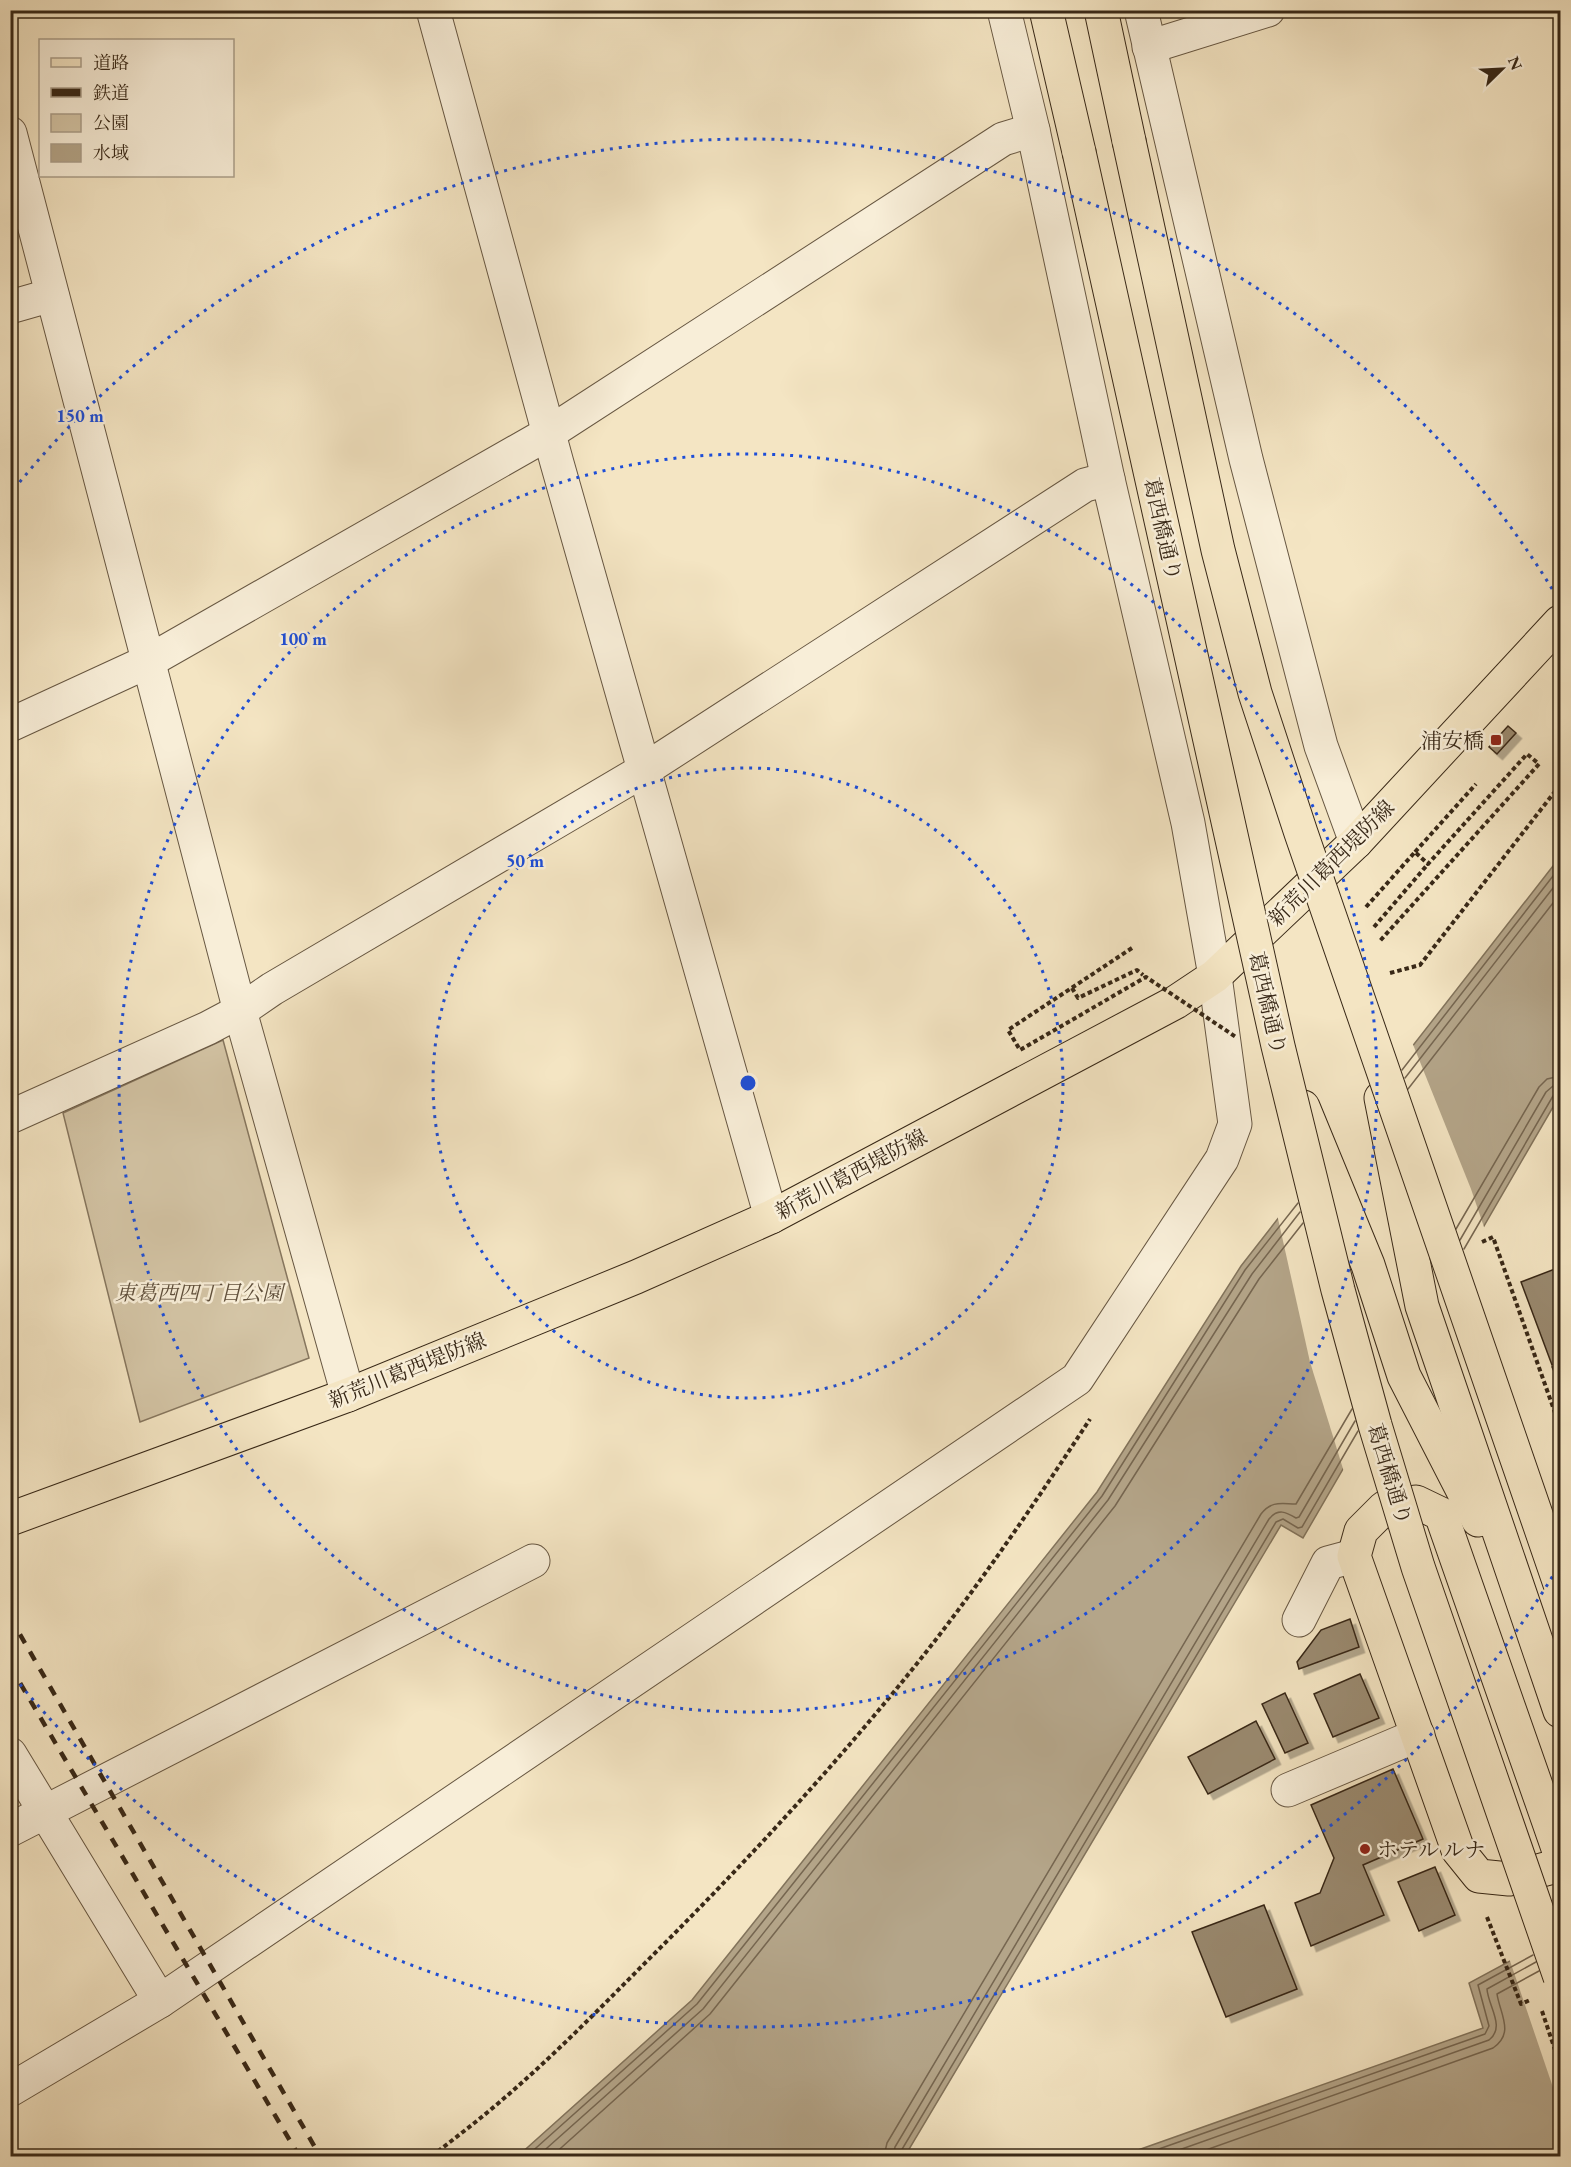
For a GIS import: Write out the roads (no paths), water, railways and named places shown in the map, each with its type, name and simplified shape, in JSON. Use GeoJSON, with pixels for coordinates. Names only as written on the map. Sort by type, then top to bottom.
{"type":"FeatureCollection","features":[{"type":"Feature","properties":{"kind":"main road","name":"葛西橋通り"},"geometry":{"type":"LineString","coordinates":[[1046,10],[1278,1046],[1338,1290],[1375,1425],[1549,1987]]}},
{"type":"Feature","properties":{"kind":"main road"},"geometry":{"type":"LineString","coordinates":[[1101,10],[1218,550],[1255,693],[1300,833],[1560,1584]]}},
{"type":"Feature","properties":{"kind":"main road","name":"新荒川葛西堤防線"},"geometry":{"type":"LineString","coordinates":[[10,1520],[348,1395],[636,1276],[771,1217],[1176,1002],[1215,976],[1356,842],[1560,622]]}},
{"type":"Feature","properties":{"kind":"main road"},"geometry":{"type":"LineString","coordinates":[[1367,1022],[1422,1306],[1560,1711]]}},
{"type":"Feature","properties":{"kind":"main road"},"geometry":{"type":"LineString","coordinates":[[1278,1046],[1368,1265],[1404,1376],[1532,1626]]}},
{"type":"Feature","properties":{"kind":"main road"},"geometry":{"type":"LineString","coordinates":[[1560,1854],[1551,1809],[1458,1566],[1441,1514],[1416,1502],[1384,1508],[1361,1530],[1354,1556],[1458,1851],[1479,1876],[1509,1880],[1560,1864]]}},
{"type":"Feature","properties":{"kind":"street"},"geometry":{"type":"LineString","coordinates":[[433,10],[549,433],[771,1217]]}},
{"type":"Feature","properties":{"kind":"street"},"geometry":{"type":"LineString","coordinates":[[10,2090],[160,2001],[1077,1379],[1222,1159],[1235,1124],[1215,976],[1188,823],[1108,479],[1033,130],[1004,10]]}},
{"type":"Feature","properties":{"kind":"street"},"geometry":{"type":"LineString","coordinates":[[1141,10],[1246,459],[1318,735],[1356,842]]}},
{"type":"Feature","properties":{"kind":"street"},"geometry":{"type":"LineString","coordinates":[[1149,46],[1268,10]]}},
{"type":"Feature","properties":{"kind":"street"},"geometry":{"type":"LineString","coordinates":[[10,725],[149,661],[549,433],[1003,139],[1033,130]]}},
{"type":"Feature","properties":{"kind":"street"},"geometry":{"type":"LineString","coordinates":[[10,133],[240,1011],[348,1395]]}},
{"type":"Feature","properties":{"kind":"street"},"geometry":{"type":"LineString","coordinates":[[10,307],[52,295]]}},
{"type":"Feature","properties":{"kind":"street"},"geometry":{"type":"LineString","coordinates":[[10,1117],[208,1029],[240,1011],[272,988],[644,770],[1084,485],[1108,479]]}},
{"type":"Feature","properties":{"kind":"street"},"geometry":{"type":"LineString","coordinates":[[1299,1620],[1328,1563],[1354,1556]]}},
{"type":"Feature","properties":{"kind":"street"},"geometry":{"type":"LineString","coordinates":[[10,1830],[533,1561]]}},
{"type":"Feature","properties":{"kind":"street"},"geometry":{"type":"LineString","coordinates":[[1288,1790],[1418,1735]]}},
{"type":"Feature","properties":{"kind":"street"},"geometry":{"type":"LineString","coordinates":[[10,1755],[160,2001]]}},
{"type":"Feature","properties":{"kind":"water"},"geometry":{"type":"Polygon","coordinates":[[[1560,857],[1560,1095],[1303,1538],[1281,1525],[905,2156],[518,2156],[692,2000],[1097,1492],[1241,1266],[1560,857]]]}},
{"type":"Feature","properties":{"kind":"water"},"geometry":{"type":"Polygon","coordinates":[[[1560,1934],[1560,2156],[1121,2156],[1483,2028],[1469,1983],[1560,1934]]]}},
{"type":"Feature","properties":{"kind":"railway"},"geometry":{"type":"LineString","coordinates":[[10,1617],[320,2156]]}},
{"type":"Feature","properties":{"kind":"railway"},"geometry":{"type":"LineString","coordinates":[[10,1666],[299,2156]]}},
{"type":"Feature","properties":{"kind":"place","name":"浦安橋"},"geometry":{"type":"Point","coordinates":[1496,740]}},
{"type":"Feature","properties":{"kind":"place","name":"ホテル ルナ"},"geometry":{"type":"Point","coordinates":[1365,1849]}},
{"type":"Feature","properties":{"kind":"park label","name":"東葛西四丁目公園"},"geometry":{"type":"Point","coordinates":[199,1292]}}]}
